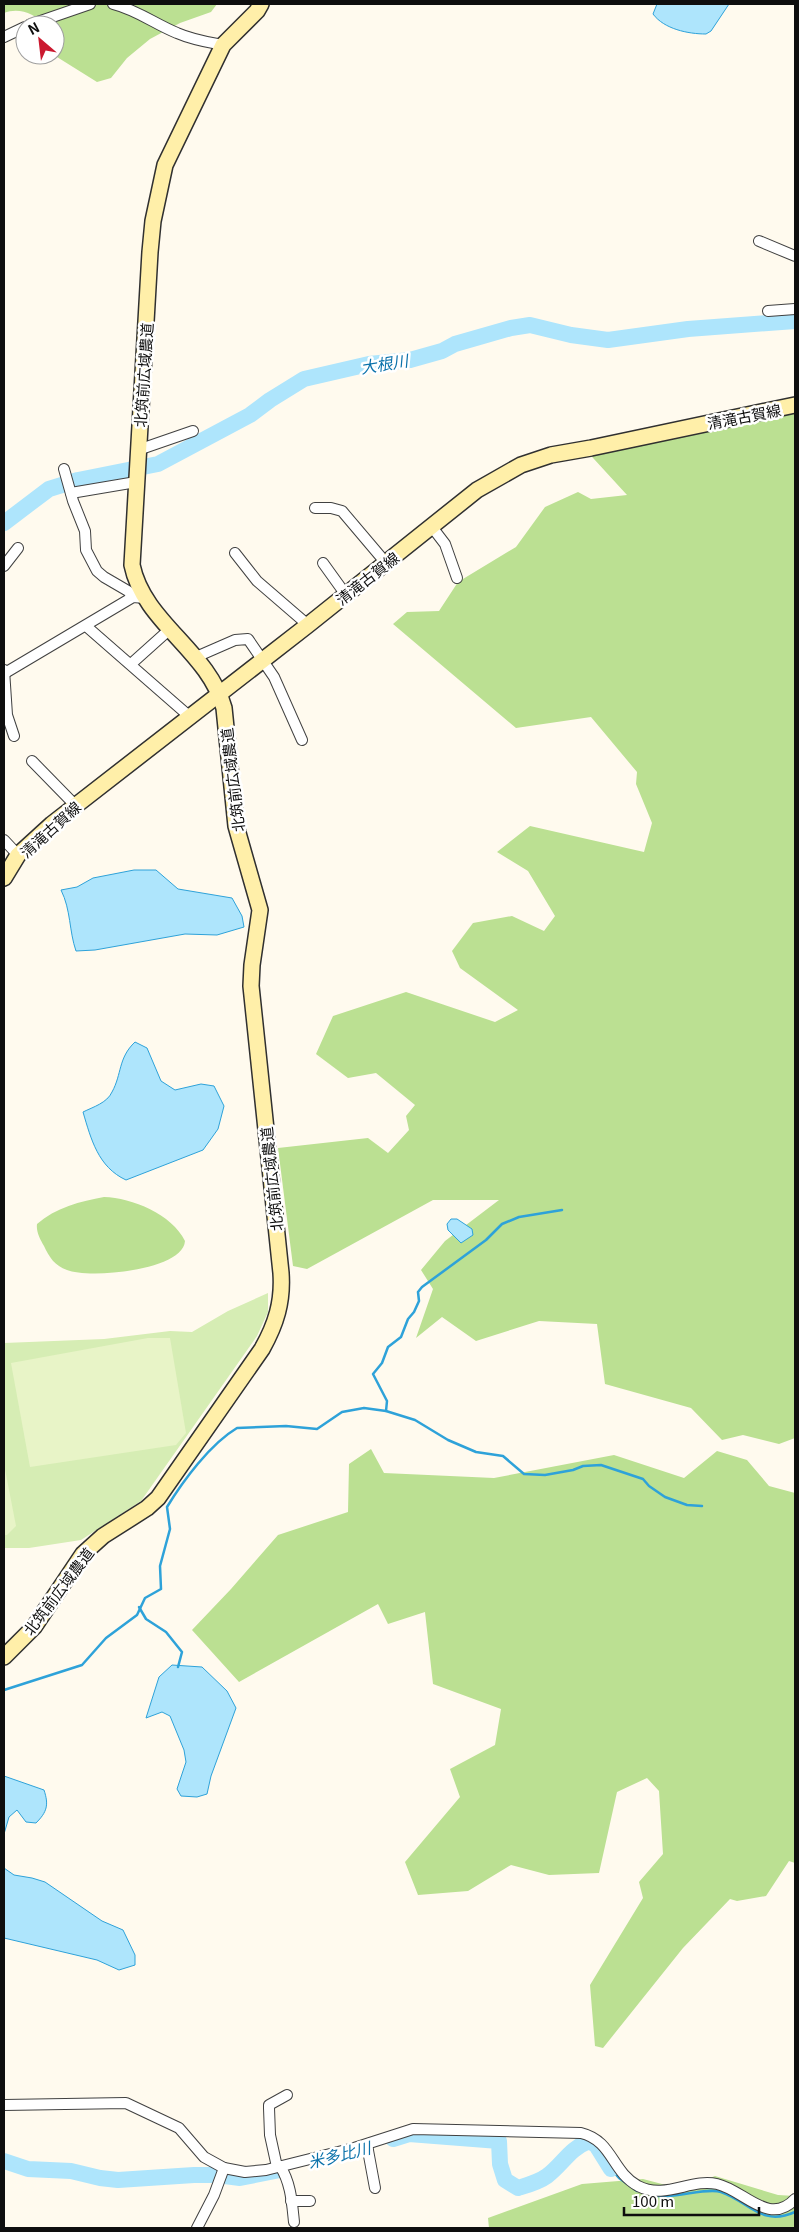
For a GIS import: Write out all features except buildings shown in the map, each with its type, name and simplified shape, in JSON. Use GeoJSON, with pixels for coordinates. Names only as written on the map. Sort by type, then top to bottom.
{"type":"FeatureCollection","features":[{"type":"Feature","properties":{"kind":"street"},"geometry":{"type":"LineString","coordinates":[[58,15],[90,4]]}},
{"type":"Feature","properties":{"kind":"street"},"geometry":{"type":"LineString","coordinates":[[113,4],[144,15],[191,38],[223,44]]}},
{"type":"Feature","properties":{"kind":"street","name":"北筑前広域農道"},"geometry":{"type":"LineString","coordinates":[[4,1657],[34,1627],[83,1554],[103,1536],[147,1508],[162,1493],[262,1349],[272,1331],[280,1306],[281,1273],[251,986],[260,910],[236,826],[224,708],[220,693],[209,674],[170,628],[139,597],[132,565],[151,244],[160,184],[165,166],[223,44],[261,4]]}},
{"type":"Feature","properties":{"kind":"street"},"geometry":{"type":"LineString","coordinates":[[758,241],[795,256]]}},
{"type":"Feature","properties":{"kind":"street"},"geometry":{"type":"LineString","coordinates":[[768,311],[795,309]]}},
{"type":"Feature","properties":{"kind":"street","name":"清滝古賀線"},"geometry":{"type":"LineString","coordinates":[[4,878],[18,855],[75,805],[308,625],[477,490],[498,477],[534,460],[795,405]]}},
{"type":"Feature","properties":{"kind":"street"},"geometry":{"type":"LineString","coordinates":[[138,450],[193,431]]}},
{"type":"Feature","properties":{"kind":"street"},"geometry":{"type":"LineString","coordinates":[[64,468],[85,531],[86,550],[96,571],[104,578],[139,597]]}},
{"type":"Feature","properties":{"kind":"street"},"geometry":{"type":"LineString","coordinates":[[71,493],[136,478]]}},
{"type":"Feature","properties":{"kind":"street"},"geometry":{"type":"LineString","coordinates":[[315,508],[331,508],[342,511],[386,563]]}},
{"type":"Feature","properties":{"kind":"street"},"geometry":{"type":"LineString","coordinates":[[432,527],[445,544],[457,578]]}},
{"type":"Feature","properties":{"kind":"street"},"geometry":{"type":"LineString","coordinates":[[4,566],[18,548]]}},
{"type":"Feature","properties":{"kind":"street"},"geometry":{"type":"LineString","coordinates":[[235,553],[257,581],[308,625]]}},
{"type":"Feature","properties":{"kind":"street"},"geometry":{"type":"LineString","coordinates":[[323,563],[346,595]]}},
{"type":"Feature","properties":{"kind":"street"},"geometry":{"type":"LineString","coordinates":[[14,736],[7,715],[4,672],[139,597]]}},
{"type":"Feature","properties":{"kind":"street"},"geometry":{"type":"LineString","coordinates":[[86,626],[190,716]]}},
{"type":"Feature","properties":{"kind":"street"},"geometry":{"type":"LineString","coordinates":[[131,664],[170,628]]}},
{"type":"Feature","properties":{"kind":"street"},"geometry":{"type":"LineString","coordinates":[[196,658],[235,640],[248,639],[274,678],[302,740]]}},
{"type":"Feature","properties":{"kind":"street"},"geometry":{"type":"LineString","coordinates":[[32,761],[75,805]]}},
{"type":"Feature","properties":{"kind":"street"},"geometry":{"type":"LineString","coordinates":[[4,840],[18,855]]}},
{"type":"Feature","properties":{"kind":"street"},"geometry":{"type":"LineString","coordinates":[[287,2095],[269,2105],[270,2135],[278,2167],[286,2174],[294,2222]]}},
{"type":"Feature","properties":{"kind":"street"},"geometry":{"type":"LineString","coordinates":[[4,2105],[126,2104],[180,2128],[204,2157],[224,2168],[245,2172],[278,2167],[413,2130],[581,2133],[601,2142],[618,2168],[638,2186],[660,2191],[716,2183],[763,2208],[780,2210],[795,2199]]}},
{"type":"Feature","properties":{"kind":"street"},"geometry":{"type":"LineString","coordinates":[[367,2144],[375,2188]]}},
{"type":"Feature","properties":{"kind":"street"},"geometry":{"type":"LineString","coordinates":[[197,2228],[214,2195],[224,2168]]}},
{"type":"Feature","properties":{"kind":"street"},"geometry":{"type":"LineString","coordinates":[[291,2201],[310,2201]]}},
{"type":"Feature","properties":{"kind":"green space"},"geometry":{"type":"Polygon","coordinates":[[[4,4],[217,4],[211,12],[180,23],[150,39],[127,58],[111,78],[97,82],[65,62],[65,15],[33,15],[20,11],[4,13],[4,4]]]}},
{"type":"Feature","properties":{"kind":"green space"},"geometry":{"type":"Polygon","coordinates":[[[795,410],[795,1438],[779,1444],[743,1435],[722,1440],[691,1408],[605,1384],[597,1324],[539,1321],[476,1341],[442,1317],[416,1338],[433,1289],[421,1270],[445,1241],[499,1200],[433,1200],[307,1269],[293,1266],[278,1148],[368,1138],[388,1153],[409,1130],[406,1116],[415,1105],[376,1073],[348,1078],[316,1054],[333,1016],[406,992],[495,1022],[518,1010],[460,968],[452,951],[473,923],[512,916],[544,931],[555,916],[528,871],[497,852],[530,826],[644,852],[652,823],[636,784],[637,772],[591,717],[516,728],[393,624],[407,612],[439,611],[458,582],[516,547],[545,507],[578,492],[591,499],[627,495],[583,447],[795,410]]]}},
{"type":"Feature","properties":{"kind":"green space"},"geometry":{"type":"Polygon","coordinates":[[[104,1197],[127,1200],[161,1215],[179,1231],[185,1241],[180,1251],[169,1259],[152,1266],[113,1273],[78,1273],[59,1266],[53,1261],[46,1250],[37,1230],[37,1224],[44,1218],[69,1206],[104,1197]]]}},
{"type":"Feature","properties":{"kind":"green space"},"geometry":{"type":"Polygon","coordinates":[[[268,1293],[268,1312],[257,1336],[141,1501],[81,1540],[29,1548],[4,1548],[4,1343],[104,1339],[170,1331],[192,1332],[228,1311],[268,1293]]]}},
{"type":"Feature","properties":{"kind":"green space"},"geometry":{"type":"Polygon","coordinates":[[[148,1338],[170,1338],[186,1433],[176,1445],[30,1467],[11,1363],[148,1338]]]}},
{"type":"Feature","properties":{"kind":"green space"},"geometry":{"type":"Polygon","coordinates":[[[371,1449],[384,1473],[494,1478],[614,1455],[684,1478],[717,1451],[747,1460],[769,1486],[795,1493],[795,1863],[789,1861],[766,1896],[737,1901],[730,1899],[683,1948],[603,2048],[595,2046],[590,1985],[643,1898],[639,1882],[663,1854],[659,1791],[647,1778],[617,1792],[599,1873],[549,1875],[511,1865],[468,1891],[418,1895],[405,1862],[460,1797],[450,1769],[495,1745],[501,1709],[433,1684],[425,1612],[388,1624],[378,1604],[239,1682],[192,1630],[278,1535],[348,1512],[349,1464],[371,1449]]]}},
{"type":"Feature","properties":{"kind":"green space"},"geometry":{"type":"Polygon","coordinates":[[[4,1464],[16,1526],[7,1535],[4,1535],[4,1464]]]}},
{"type":"Feature","properties":{"kind":"green space"},"geometry":{"type":"Polygon","coordinates":[[[715,2176],[778,2195],[795,2196],[795,2228],[489,2228],[488,2218],[582,2184],[643,2179],[681,2189],[715,2176]]]}},
{"type":"Feature","properties":{"kind":"water"},"geometry":{"type":"Polygon","coordinates":[[[657,4],[729,4],[711,31],[706,34],[684,32],[663,23],[653,14],[657,4]]]}},
{"type":"Feature","properties":{"kind":"water"},"geometry":{"type":"Polygon","coordinates":[[[134,870],[156,870],[178,889],[232,898],[242,916],[244,927],[217,935],[185,934],[95,950],[76,951],[67,905],[61,890],[77,887],[93,878],[134,870]]]}},
{"type":"Feature","properties":{"kind":"water"},"geometry":{"type":"Polygon","coordinates":[[[135,1042],[147,1048],[161,1081],[175,1090],[201,1084],[214,1086],[224,1106],[218,1129],[203,1150],[126,1180],[116,1174],[102,1160],[89,1132],[83,1112],[110,1096],[123,1060],[135,1042]]]}},
{"type":"Feature","properties":{"kind":"water"},"geometry":{"type":"Polygon","coordinates":[[[451,1219],[457,1219],[472,1229],[473,1235],[461,1243],[448,1230],[447,1224],[451,1219]]]}},
{"type":"Feature","properties":{"kind":"water"},"geometry":{"type":"Polygon","coordinates":[[[172,1665],[202,1667],[227,1691],[236,1708],[211,1776],[207,1794],[197,1797],[181,1796],[177,1789],[186,1762],[184,1750],[170,1716],[162,1712],[146,1718],[159,1677],[172,1665]]]}},
{"type":"Feature","properties":{"kind":"water"},"geometry":{"type":"Polygon","coordinates":[[[4,1776],[44,1790],[47,1804],[45,1812],[36,1823],[26,1822],[17,1810],[9,1817],[4,1834],[4,1776]]]}},
{"type":"Feature","properties":{"kind":"water"},"geometry":{"type":"Polygon","coordinates":[[[4,1868],[14,1875],[45,1882],[102,1921],[123,1930],[135,1955],[135,1965],[119,1970],[97,1960],[4,1938],[4,1868]]]}},
{"type":"Feature","properties":{"kind":"waterway","name":"大根川"},"geometry":{"type":"LineString","coordinates":[[4,523],[49,489],[78,480],[158,464],[250,415],[304,379],[369,364],[410,360],[442,351],[455,344],[511,328],[530,325],[571,335],[608,340],[688,329],[795,321]]}},
{"type":"Feature","properties":{"kind":"waterway"},"geometry":{"type":"LineString","coordinates":[[386,1411],[387,1401],[373,1374],[382,1363],[388,1347],[401,1337],[408,1319],[419,1301],[418,1292],[422,1287],[486,1240],[502,1224],[519,1217],[562,1210]]}},
{"type":"Feature","properties":{"kind":"waterway"},"geometry":{"type":"LineString","coordinates":[[4,1690],[82,1665],[106,1638],[137,1615],[145,1598],[161,1589],[160,1566],[170,1529],[167,1507],[207,1453],[237,1428],[286,1426],[317,1429],[342,1412],[364,1408],[386,1411],[415,1420],[448,1440],[476,1452],[503,1456],[524,1474],[545,1475],[573,1470],[583,1466],[601,1465],[643,1479],[649,1486],[665,1497],[687,1505],[702,1506]]}},
{"type":"Feature","properties":{"kind":"waterway"},"geometry":{"type":"LineString","coordinates":[[139,1607],[146,1619],[166,1632],[182,1652],[178,1667]]}},
{"type":"Feature","properties":{"kind":"waterway","name":"米多比川"},"geometry":{"type":"LineString","coordinates":[[393,2139],[409,2134],[499,2141],[500,2164],[505,2180],[518,2188],[544,2178],[571,2152],[589,2141],[596,2145],[611,2169]]}},
{"type":"Feature","properties":{"kind":"waterway","name":"米多比川"},"geometry":{"type":"LineString","coordinates":[[4,2161],[28,2169],[71,2171],[118,2180],[194,2175],[240,2178],[280,2170]]}},
{"type":"Feature","properties":{"kind":"waterway"},"geometry":{"type":"LineString","coordinates":[[611,2169],[619,2178],[637,2191]]}},
{"type":"Feature","properties":{"kind":"waterway"},"geometry":{"type":"LineString","coordinates":[[652,2195],[669,2196],[714,2191],[731,2196],[764,2215],[773,2217],[795,2212]]}}]}
